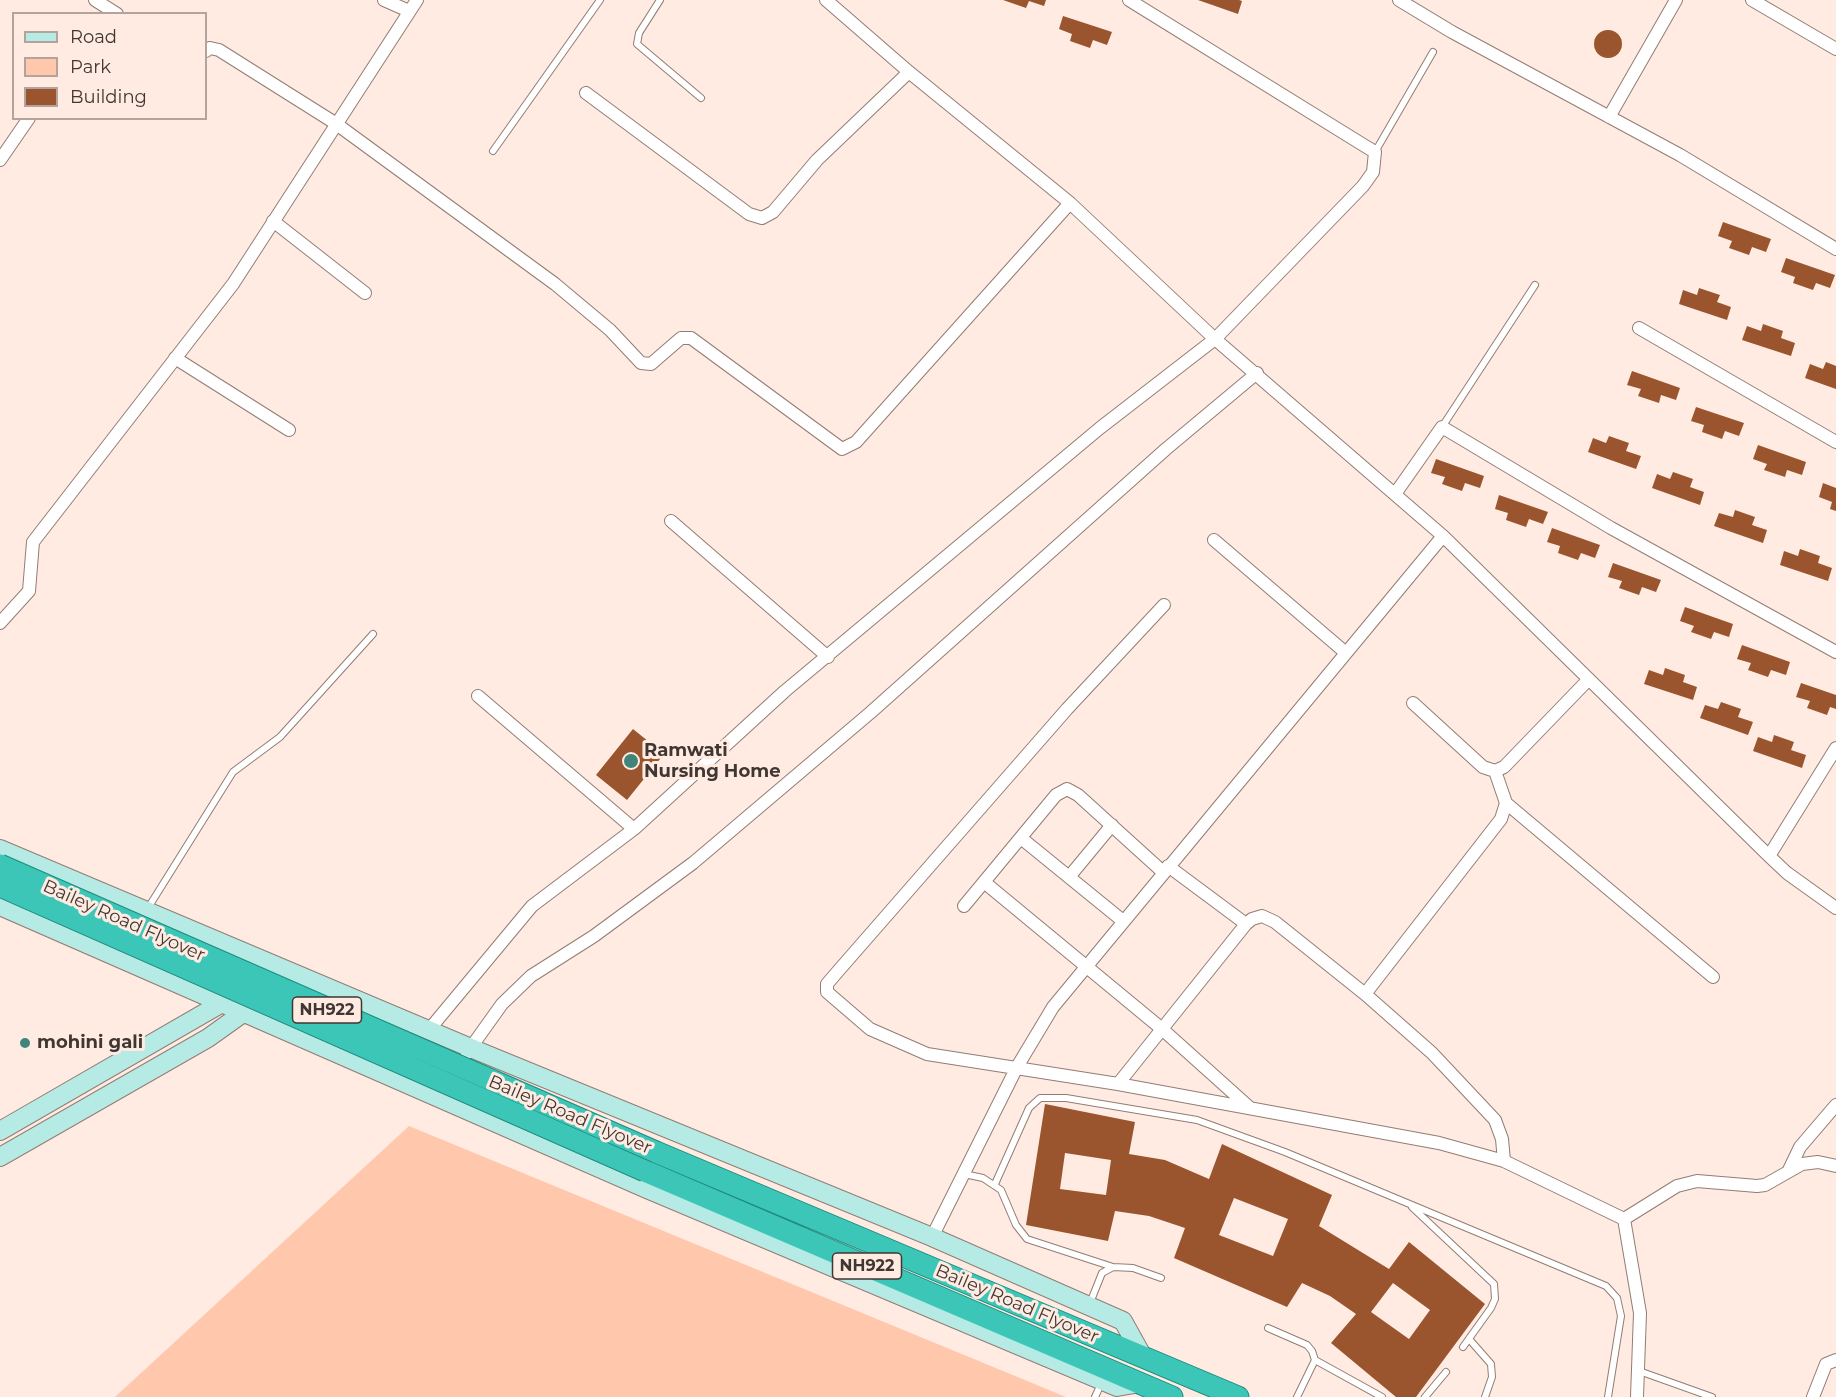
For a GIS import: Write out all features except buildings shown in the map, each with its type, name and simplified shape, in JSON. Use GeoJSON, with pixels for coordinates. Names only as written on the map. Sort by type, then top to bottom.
{"type":"FeatureCollection","features":[{"type":"Feature","properties":{"kind":"highway","name":"Bailey Road Flyover"},"geometry":{"type":"LineString","coordinates":[[0,865],[656,1152],[1143,1357]]}},
{"type":"Feature","properties":{"kind":"highway","name":"Bailey Road Flyover"},"geometry":{"type":"LineString","coordinates":[[0,886],[645,1171],[1140,1383]]}},
{"type":"Feature","properties":{"kind":"highway","name":"NH922"},"geometry":{"type":"LineString","coordinates":[[1143,1357],[1238,1397]]}},
{"type":"Feature","properties":{"kind":"highway","name":"NH922"},"geometry":{"type":"LineString","coordinates":[[1140,1383],[1172,1397]]}},
{"type":"Feature","properties":{"kind":"main road"},"geometry":{"type":"LineString","coordinates":[[0,849],[428,1031],[932,1237],[1123,1321],[1143,1357]]}},
{"type":"Feature","properties":{"kind":"main road"},"geometry":{"type":"LineString","coordinates":[[0,906],[1099,1389],[1140,1383]]}},
{"type":"Feature","properties":{"kind":"main road"},"geometry":{"type":"LineString","coordinates":[[119,958],[146,911]]}},
{"type":"Feature","properties":{"kind":"main road"},"geometry":{"type":"LineString","coordinates":[[0,1131],[222,1003],[250,955]]}},
{"type":"Feature","properties":{"kind":"main road"},"geometry":{"type":"LineString","coordinates":[[0,1157],[208,1038],[243,1013],[272,965]]}},
{"type":"Feature","properties":{"kind":"main road"},"geometry":{"type":"LineString","coordinates":[[335,1053],[357,1001]]}},
{"type":"Feature","properties":{"kind":"street"},"geometry":{"type":"LineString","coordinates":[[384,0],[409,11]]}},
{"type":"Feature","properties":{"kind":"street"},"geometry":{"type":"LineString","coordinates":[[0,623],[28,591],[33,542],[233,284],[335,123],[417,0]]}},
{"type":"Feature","properties":{"kind":"street"},"geometry":{"type":"LineString","coordinates":[[826,0],[840,5],[909,72],[1070,203],[1215,339],[1443,536],[1769,856],[1787,873],[1836,908]]}},
{"type":"Feature","properties":{"kind":"street"},"geometry":{"type":"LineString","coordinates":[[428,1031],[532,906],[634,829],[785,691],[1100,428],[1215,339],[1363,186],[1373,172],[1375,152],[1129,0]]}},
{"type":"Feature","properties":{"kind":"street"},"geometry":{"type":"LineString","coordinates":[[1399,0],[1452,32],[1680,155],[1836,249]]}},
{"type":"Feature","properties":{"kind":"street"},"geometry":{"type":"LineString","coordinates":[[1609,117],[1676,0]]}},
{"type":"Feature","properties":{"kind":"street"},"geometry":{"type":"LineString","coordinates":[[1752,0],[1836,49]]}},
{"type":"Feature","properties":{"kind":"street"},"geometry":{"type":"LineString","coordinates":[[98,4],[113,12]]}},
{"type":"Feature","properties":{"kind":"street"},"geometry":{"type":"LineString","coordinates":[[207,50],[210,48],[219,50],[335,123],[555,284],[610,330],[641,363],[651,364],[681,338],[692,338],[842,449],[855,441],[1070,203]]}},
{"type":"Feature","properties":{"kind":"street"},"geometry":{"type":"LineString","coordinates":[[586,93],[749,214],[762,218],[772,212],[817,160],[909,72]]}},
{"type":"Feature","properties":{"kind":"street"},"geometry":{"type":"LineString","coordinates":[[0,160],[28,120]]}},
{"type":"Feature","properties":{"kind":"street"},"geometry":{"type":"LineString","coordinates":[[273,221],[365,293]]}},
{"type":"Feature","properties":{"kind":"street"},"geometry":{"type":"LineString","coordinates":[[1639,328],[1836,442]]}},
{"type":"Feature","properties":{"kind":"street"},"geometry":{"type":"LineString","coordinates":[[175,358],[289,430]]}},
{"type":"Feature","properties":{"kind":"street"},"geometry":{"type":"LineString","coordinates":[[443,1100],[470,1048],[502,1004],[531,976],[594,936],[693,863],[870,713],[1166,449],[1257,374]]}},
{"type":"Feature","properties":{"kind":"street"},"geometry":{"type":"LineString","coordinates":[[1395,494],[1442,427],[1611,528],[1836,652]]}},
{"type":"Feature","properties":{"kind":"street"},"geometry":{"type":"LineString","coordinates":[[671,521],[828,657]]}},
{"type":"Feature","properties":{"kind":"street"},"geometry":{"type":"LineString","coordinates":[[932,1237],[1017,1067],[1053,1007],[1443,536]]}},
{"type":"Feature","properties":{"kind":"street"},"geometry":{"type":"LineString","coordinates":[[1215,540],[1346,653]]}},
{"type":"Feature","properties":{"kind":"street"},"geometry":{"type":"LineString","coordinates":[[1164,605],[1067,709],[827,984],[827,992],[870,1029],[927,1054],[1118,1084],[1439,1143],[1504,1161],[1624,1219]]}},
{"type":"Feature","properties":{"kind":"street"},"geometry":{"type":"LineString","coordinates":[[1413,703],[1483,767],[1495,771],[1504,767],[1589,679]]}},
{"type":"Feature","properties":{"kind":"street"},"geometry":{"type":"LineString","coordinates":[[478,696],[634,829]]}},
{"type":"Feature","properties":{"kind":"street"},"geometry":{"type":"LineString","coordinates":[[1769,856],[1836,748]]}},
{"type":"Feature","properties":{"kind":"street"},"geometry":{"type":"LineString","coordinates":[[1495,771],[1506,803],[1713,977]]}},
{"type":"Feature","properties":{"kind":"street"},"geometry":{"type":"LineString","coordinates":[[964,906],[1056,795],[1067,789],[1078,795],[1166,869],[1246,924]]}},
{"type":"Feature","properties":{"kind":"street"},"geometry":{"type":"LineString","coordinates":[[1365,994],[1501,819],[1506,803]]}},
{"type":"Feature","properties":{"kind":"street"},"geometry":{"type":"LineString","coordinates":[[1069,877],[1112,825]]}},
{"type":"Feature","properties":{"kind":"street"},"geometry":{"type":"LineString","coordinates":[[1020,838],[1123,921]]}},
{"type":"Feature","properties":{"kind":"street"},"geometry":{"type":"LineString","coordinates":[[984,882],[1162,1029],[1250,1108]]}},
{"type":"Feature","properties":{"kind":"street"},"geometry":{"type":"LineString","coordinates":[[1118,1084],[1246,924],[1262,916],[1275,922],[1365,994],[1432,1053],[1489,1112],[1499,1129],[1504,1161]]}},
{"type":"Feature","properties":{"kind":"street"},"geometry":{"type":"LineString","coordinates":[[1789,1170],[1800,1147],[1836,1105]]}},
{"type":"Feature","properties":{"kind":"street"},"geometry":{"type":"LineString","coordinates":[[1624,1219],[1677,1186],[1697,1181],[1765,1185],[1802,1164],[1818,1162],[1836,1166]]}},
{"type":"Feature","properties":{"kind":"street"},"geometry":{"type":"LineString","coordinates":[[1624,1219],[1640,1313],[1637,1397]]}},
{"type":"Feature","properties":{"kind":"street"},"geometry":{"type":"LineString","coordinates":[[1814,1397],[1826,1364],[1836,1360]]}},
{"type":"Feature","properties":{"kind":"lane"},"geometry":{"type":"LineString","coordinates":[[493,151],[600,0]]}},
{"type":"Feature","properties":{"kind":"lane"},"geometry":{"type":"LineString","coordinates":[[660,0],[639,33],[638,44],[701,98]]}},
{"type":"Feature","properties":{"kind":"lane"},"geometry":{"type":"LineString","coordinates":[[1375,152],[1433,52]]}},
{"type":"Feature","properties":{"kind":"lane"},"geometry":{"type":"LineString","coordinates":[[1442,427],[1535,285]]}},
{"type":"Feature","properties":{"kind":"lane"},"geometry":{"type":"LineString","coordinates":[[146,911],[233,772],[280,737],[374,634]]}},
{"type":"Feature","properties":{"kind":"lane"},"geometry":{"type":"LineString","coordinates":[[994,1184],[1029,1108],[1040,1098],[1066,1098],[1197,1120],[1285,1152],[1599,1282],[1612,1291],[1620,1305],[1621,1316],[1608,1397]]}},
{"type":"Feature","properties":{"kind":"lane"},"geometry":{"type":"LineString","coordinates":[[964,1174],[994,1184],[1007,1200],[1021,1233],[1027,1239],[1113,1268],[1133,1268],[1161,1278]]}},
{"type":"Feature","properties":{"kind":"lane"},"geometry":{"type":"LineString","coordinates":[[1407,1203],[1494,1284],[1495,1299],[1491,1308],[1463,1347]]}},
{"type":"Feature","properties":{"kind":"lane"},"geometry":{"type":"LineString","coordinates":[[1089,1306],[1102,1273],[1113,1268]]}},
{"type":"Feature","properties":{"kind":"lane"},"geometry":{"type":"LineString","coordinates":[[1268,1328],[1306,1344],[1315,1360],[1382,1397]]}},
{"type":"Feature","properties":{"kind":"lane"},"geometry":{"type":"LineString","coordinates":[[1468,1339],[1491,1364],[1492,1377],[1485,1397]]}},
{"type":"Feature","properties":{"kind":"lane"},"geometry":{"type":"LineString","coordinates":[[1298,1397],[1315,1360]]}},
{"type":"Feature","properties":{"kind":"lane"},"geometry":{"type":"LineString","coordinates":[[1638,1370],[1712,1397]]}},
{"type":"Feature","properties":{"kind":"lane"},"geometry":{"type":"LineString","coordinates":[[1425,1397],[1446,1372]]}},
{"type":"Feature","properties":{"kind":"green space"},"geometry":{"type":"Polygon","coordinates":[[[409,1126],[1066,1397],[115,1397],[409,1126]]]}},
{"type":"Feature","properties":{"kind":"place","name":"Ramwati Nursing Home"},"geometry":{"type":"Point","coordinates":[631,761]}},
{"type":"Feature","properties":{"kind":"place","name":"mohini gali"},"geometry":{"type":"Point","coordinates":[25,1043]}}]}
